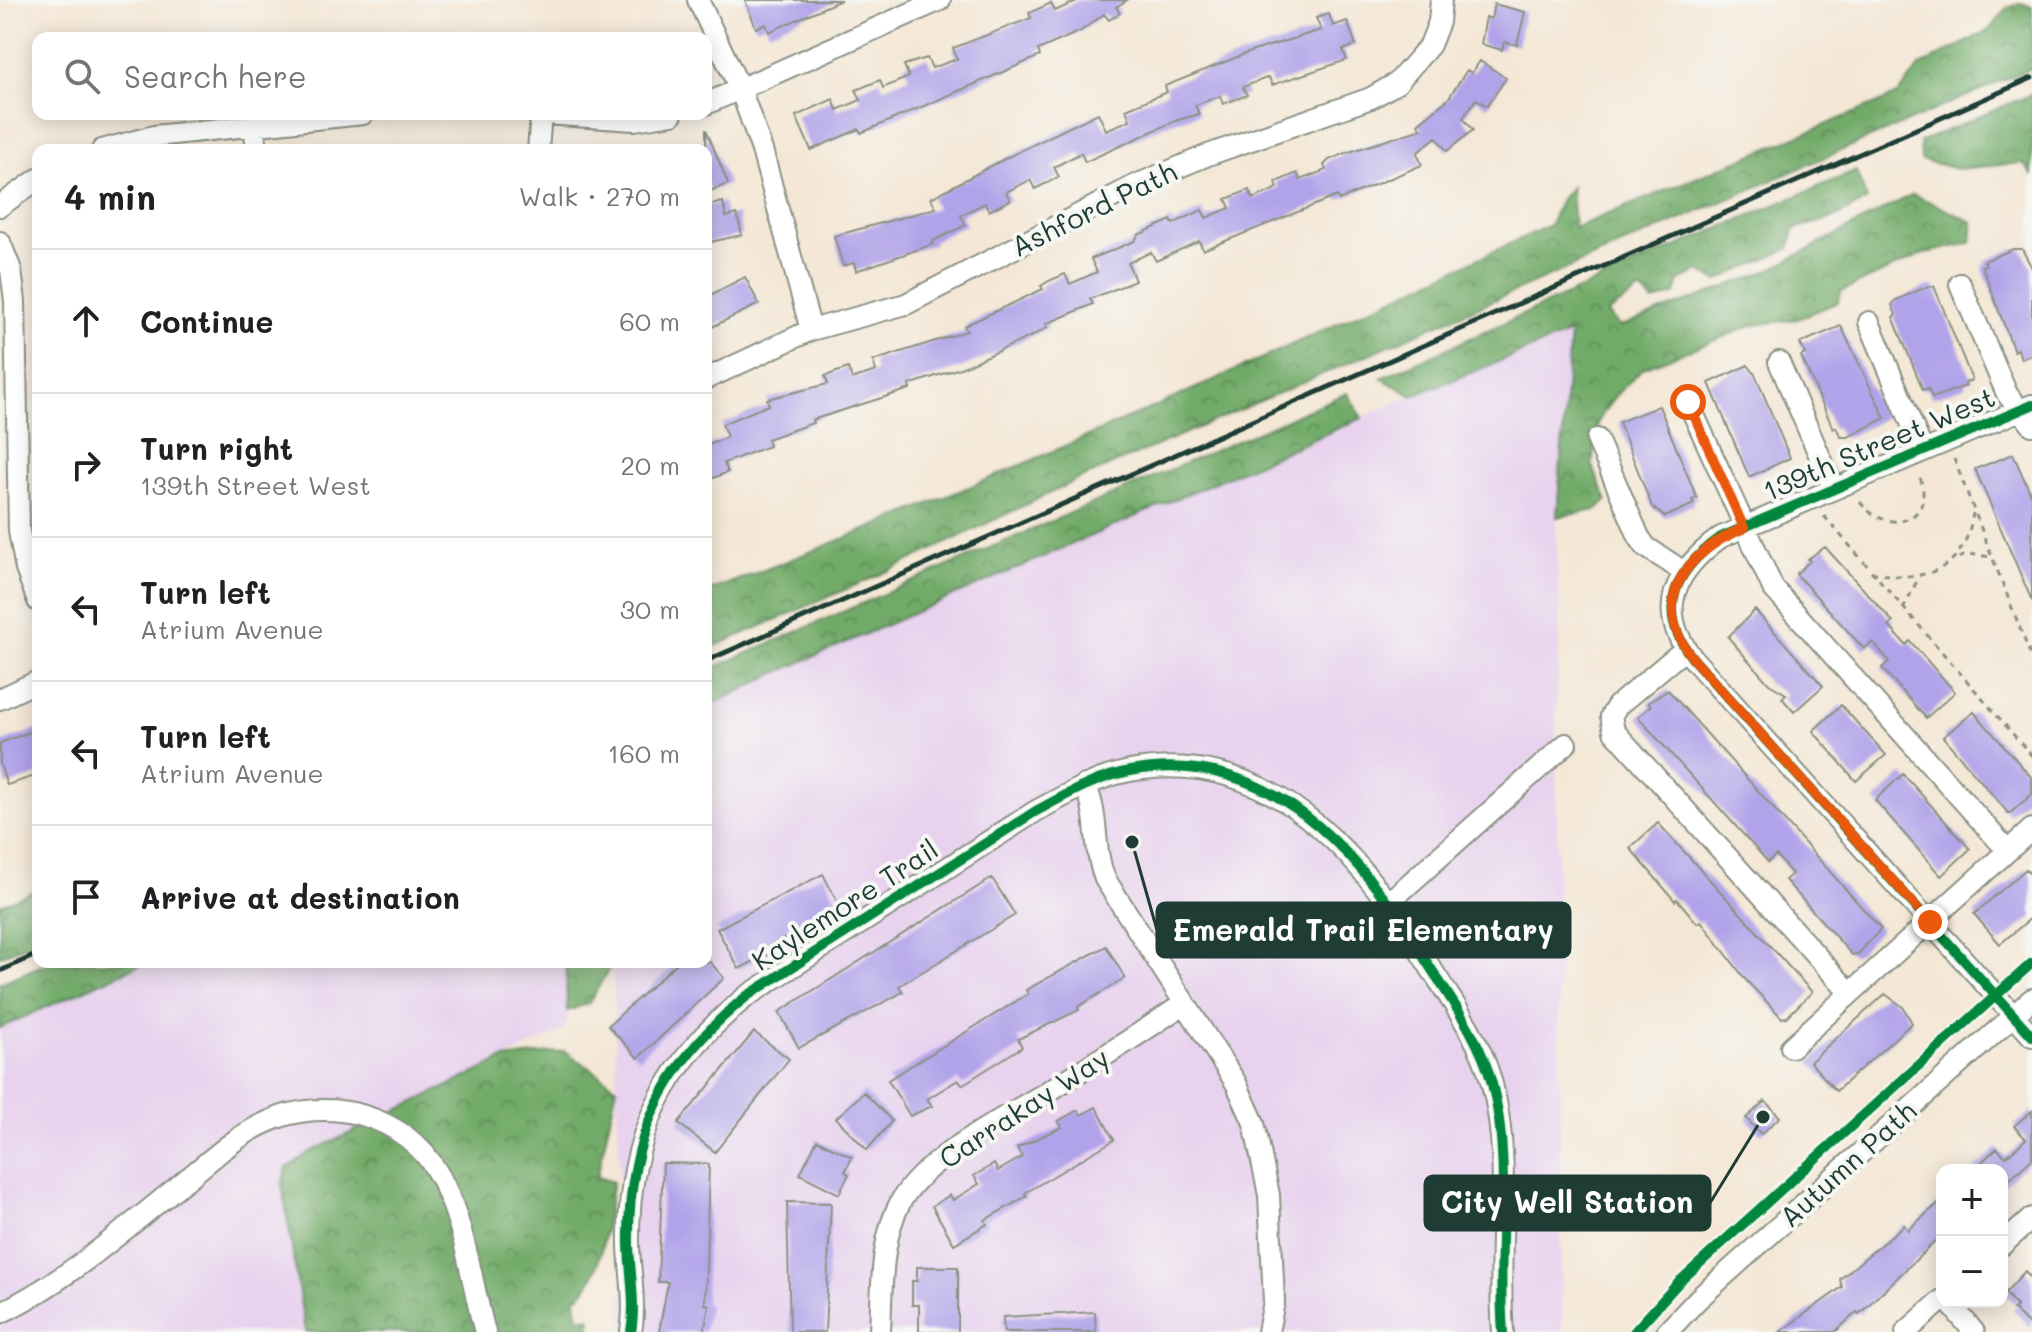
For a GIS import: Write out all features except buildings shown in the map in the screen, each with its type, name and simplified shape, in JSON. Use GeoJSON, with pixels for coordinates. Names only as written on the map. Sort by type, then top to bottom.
{"type":"FeatureCollection","features":[{"type":"Feature","properties":{"kind":"street"},"geometry":{"type":"LineString","coordinates":[[698,0],[741,91],[769,172],[811,330]]}},
{"type":"Feature","properties":{"kind":"street"},"geometry":{"type":"LineString","coordinates":[[712,102],[940,0]]}},
{"type":"Feature","properties":{"kind":"street","name":"Ashford Path"},"geometry":{"type":"LineString","coordinates":[[712,376],[811,330],[906,304],[1136,185],[1208,155],[1371,98],[1397,83],[1430,45],[1439,22],[1441,0]]}},
{"type":"Feature","properties":{"kind":"street"},"geometry":{"type":"LineString","coordinates":[[124,144],[154,136],[298,120]]}},
{"type":"Feature","properties":{"kind":"street"},"geometry":{"type":"LineString","coordinates":[[539,144],[542,120]]}},
{"type":"Feature","properties":{"kind":"street"},"geometry":{"type":"LineString","coordinates":[[254,124],[256,144]]}},
{"type":"Feature","properties":{"kind":"street"},"geometry":{"type":"LineString","coordinates":[[0,206],[32,183]]}},
{"type":"Feature","properties":{"kind":"street"},"geometry":{"type":"LineString","coordinates":[[0,242],[14,286],[19,531],[32,585]]}},
{"type":"Feature","properties":{"kind":"street"},"geometry":{"type":"LineString","coordinates":[[1960,284],[2007,394],[2027,414]]}},
{"type":"Feature","properties":{"kind":"street"},"geometry":{"type":"LineString","coordinates":[[1869,322],[1923,451]]}},
{"type":"Feature","properties":{"kind":"street"},"geometry":{"type":"LineString","coordinates":[[1779,362],[1834,489]]}},
{"type":"Feature","properties":{"kind":"street"},"geometry":{"type":"LineString","coordinates":[[1688,402],[1773,588],[2008,851]]}},
{"type":"Feature","properties":{"kind":"street","name":"139th Street West"},"geometry":{"type":"LineString","coordinates":[[1680,580],[1694,556],[1721,537],[1923,451],[2027,414]]}},
{"type":"Feature","properties":{"kind":"street"},"geometry":{"type":"LineString","coordinates":[[1597,439],[1639,537],[1680,580],[1672,609],[1676,632],[1685,649],[2032,1036]]}},
{"type":"Feature","properties":{"kind":"street"},"geometry":{"type":"LineString","coordinates":[[1685,649],[1617,706],[1611,716],[1614,731],[1850,993]]}},
{"type":"Feature","properties":{"kind":"street"},"geometry":{"type":"LineString","coordinates":[[0,699],[32,684]]}},
{"type":"Feature","properties":{"kind":"street"},"geometry":{"type":"LineString","coordinates":[[1389,902],[1566,744]]}},
{"type":"Feature","properties":{"kind":"street","name":"Kaylemore Trail"},"geometry":{"type":"LineString","coordinates":[[631,1332],[630,1204],[644,1126],[661,1094],[718,1019],[747,996],[1036,811],[1085,785],[1129,771],[1152,769],[1220,774],[1250,784],[1299,809],[1337,840],[1389,902],[1478,1045],[1491,1081],[1500,1134],[1503,1332]]}},
{"type":"Feature","properties":{"kind":"street"},"geometry":{"type":"LineString","coordinates":[[1085,785],[1095,808],[1098,862],[1105,879],[1236,1083],[1263,1152],[1269,1195],[1274,1302],[1268,1332]]}},
{"type":"Feature","properties":{"kind":"street"},"geometry":{"type":"LineString","coordinates":[[1791,1047],[2032,829]]}},
{"type":"Feature","properties":{"kind":"street","name":"Autumn Path"},"geometry":{"type":"LineString","coordinates":[[1667,1332],[1698,1299],[2032,999]]}},
{"type":"Feature","properties":{"kind":"street","name":"Carrakay Way"},"geometry":{"type":"LineString","coordinates":[[880,1332],[884,1260],[892,1221],[903,1198],[923,1176],[999,1118],[1052,1090],[1185,1003]]}},
{"type":"Feature","properties":{"kind":"street"},"geometry":{"type":"LineString","coordinates":[[0,1313],[30,1298],[119,1234],[243,1134],[269,1121],[325,1108],[366,1115],[397,1130],[427,1156],[453,1205],[485,1332]]}},
{"type":"Feature","properties":{"kind":"street"},"geometry":{"type":"LineString","coordinates":[[2008,1240],[2032,1218]]}},
{"type":"Feature","properties":{"kind":"street"},"geometry":{"type":"LineString","coordinates":[[1906,1332],[1936,1305]]}},
{"type":"Feature","properties":{"kind":"street"},"geometry":{"type":"LineString","coordinates":[[1954,1308],[1974,1332]]}},
{"type":"Feature","properties":{"kind":"path"},"geometry":{"type":"LineString","coordinates":[[1954,459],[2032,659]]}},
{"type":"Feature","properties":{"kind":"path"},"geometry":{"type":"LineString","coordinates":[[1860,502],[1872,516],[1885,521],[1905,521],[1913,517],[1923,497],[1919,475]]}},
{"type":"Feature","properties":{"kind":"path"},"geometry":{"type":"LineString","coordinates":[[1958,558],[1966,545],[1974,509]]}},
{"type":"Feature","properties":{"kind":"path"},"geometry":{"type":"LineString","coordinates":[[1824,516],[2032,756]]}},
{"type":"Feature","properties":{"kind":"path"},"geometry":{"type":"LineString","coordinates":[[1871,572],[1894,577],[1920,576],[1968,554],[1993,557]]}},
{"type":"Feature","properties":{"kind":"path"},"geometry":{"type":"LineString","coordinates":[[1903,609],[1920,576]]}},
{"type":"Feature","properties":{"kind":"shaded area"},"geometry":{"type":"Polygon","coordinates":[[[1570,333],[1556,532],[1560,616],[1556,722],[1562,1332],[624,1332],[613,968],[712,968],[712,706],[776,673],[1498,358],[1570,333]]]}},
{"type":"Feature","properties":{"kind":"shaded area"},"geometry":{"type":"Polygon","coordinates":[[[133,968],[566,968],[568,1019],[562,1031],[310,1152],[287,1168],[282,1184],[305,1332],[0,1332],[0,1028],[133,968]]]}},
{"type":"Feature","properties":{"kind":"green space"},"geometry":{"type":"Polygon","coordinates":[[[2020,3],[2032,7],[2032,68],[1077,480],[886,572],[712,647],[712,590],[1026,463],[1237,370],[1550,225],[1561,199],[1571,187],[1574,228],[1898,95],[1920,66],[1989,30],[2008,7],[2020,3]]]}},
{"type":"Feature","properties":{"kind":"green space"},"geometry":{"type":"Polygon","coordinates":[[[2032,94],[2032,175],[2023,163],[1957,169],[1921,160],[1920,142],[2032,94]]]}},
{"type":"Feature","properties":{"kind":"green space"},"geometry":{"type":"Polygon","coordinates":[[[1856,171],[1867,200],[1834,218],[1794,229],[1790,248],[1717,281],[1700,271],[1679,281],[1675,294],[1653,302],[1641,290],[1607,313],[1620,327],[1770,270],[1913,194],[1973,222],[1971,243],[1923,254],[1840,292],[1838,302],[1798,319],[1754,325],[1643,368],[1614,397],[1598,422],[1592,465],[1607,501],[1596,510],[1557,517],[1570,333],[1413,396],[1381,378],[1663,252],[1856,171]]]}},
{"type":"Feature","properties":{"kind":"green space"},"geometry":{"type":"Polygon","coordinates":[[[1347,393],[1362,418],[776,673],[712,705],[712,668],[1347,393]]]}},
{"type":"Feature","properties":{"kind":"green space"},"geometry":{"type":"Polygon","coordinates":[[[32,892],[32,943],[0,956],[0,905],[32,892]]]}},
{"type":"Feature","properties":{"kind":"green space"},"geometry":{"type":"Polygon","coordinates":[[[36,968],[133,968],[0,1028],[0,983],[36,968]]]}},
{"type":"Feature","properties":{"kind":"green space"},"geometry":{"type":"Polygon","coordinates":[[[566,968],[609,968],[589,1003],[567,1011],[566,968]]]}},
{"type":"Feature","properties":{"kind":"green space"},"geometry":{"type":"Polygon","coordinates":[[[565,1051],[617,1087],[597,1177],[613,1182],[602,1246],[593,1277],[576,1297],[578,1317],[591,1318],[589,1332],[305,1332],[282,1184],[287,1168],[310,1152],[504,1059],[565,1051]]]}},
{"type":"Feature","properties":{"kind":"railway"},"geometry":{"type":"LineString","coordinates":[[712,658],[2032,78]]}},
{"type":"Feature","properties":{"kind":"railway"},"geometry":{"type":"LineString","coordinates":[[0,971],[32,957]]}},
{"type":"Feature","properties":{"kind":"cycle path"},"geometry":{"type":"LineString","coordinates":[[2032,405],[1721,537],[1691,564],[1681,578],[1673,609],[1675,625],[1694,660],[2032,1036]]}},
{"type":"Feature","properties":{"kind":"cycle path"},"geometry":{"type":"LineString","coordinates":[[631,1332],[630,1207],[643,1137],[672,1076],[718,1022],[747,996],[1036,811],[1082,787],[1117,774],[1180,767],[1225,775],[1266,791],[1304,815],[1339,845],[1370,879],[1398,917],[1462,1017],[1487,1067],[1498,1114],[1503,1176],[1503,1332]]}},
{"type":"Feature","properties":{"kind":"cycle path"},"geometry":{"type":"LineString","coordinates":[[1634,1332],[1680,1281],[2032,963]]}},
{"type":"Feature","properties":{"kind":"place","name":"Emerald Trail Elementary"},"geometry":{"type":"Point","coordinates":[1132,842]}},
{"type":"Feature","properties":{"kind":"place","name":"City Well Station"},"geometry":{"type":"Point","coordinates":[1763,1117]}},
{"type":"Feature","properties":{"kind":"route"},"geometry":{"type":"LineString","coordinates":[[1688,402],[1744,528],[1721,537],[1694,556],[1676,589],[1672,609],[1676,632],[1694,660],[1930,922]]}}]}
